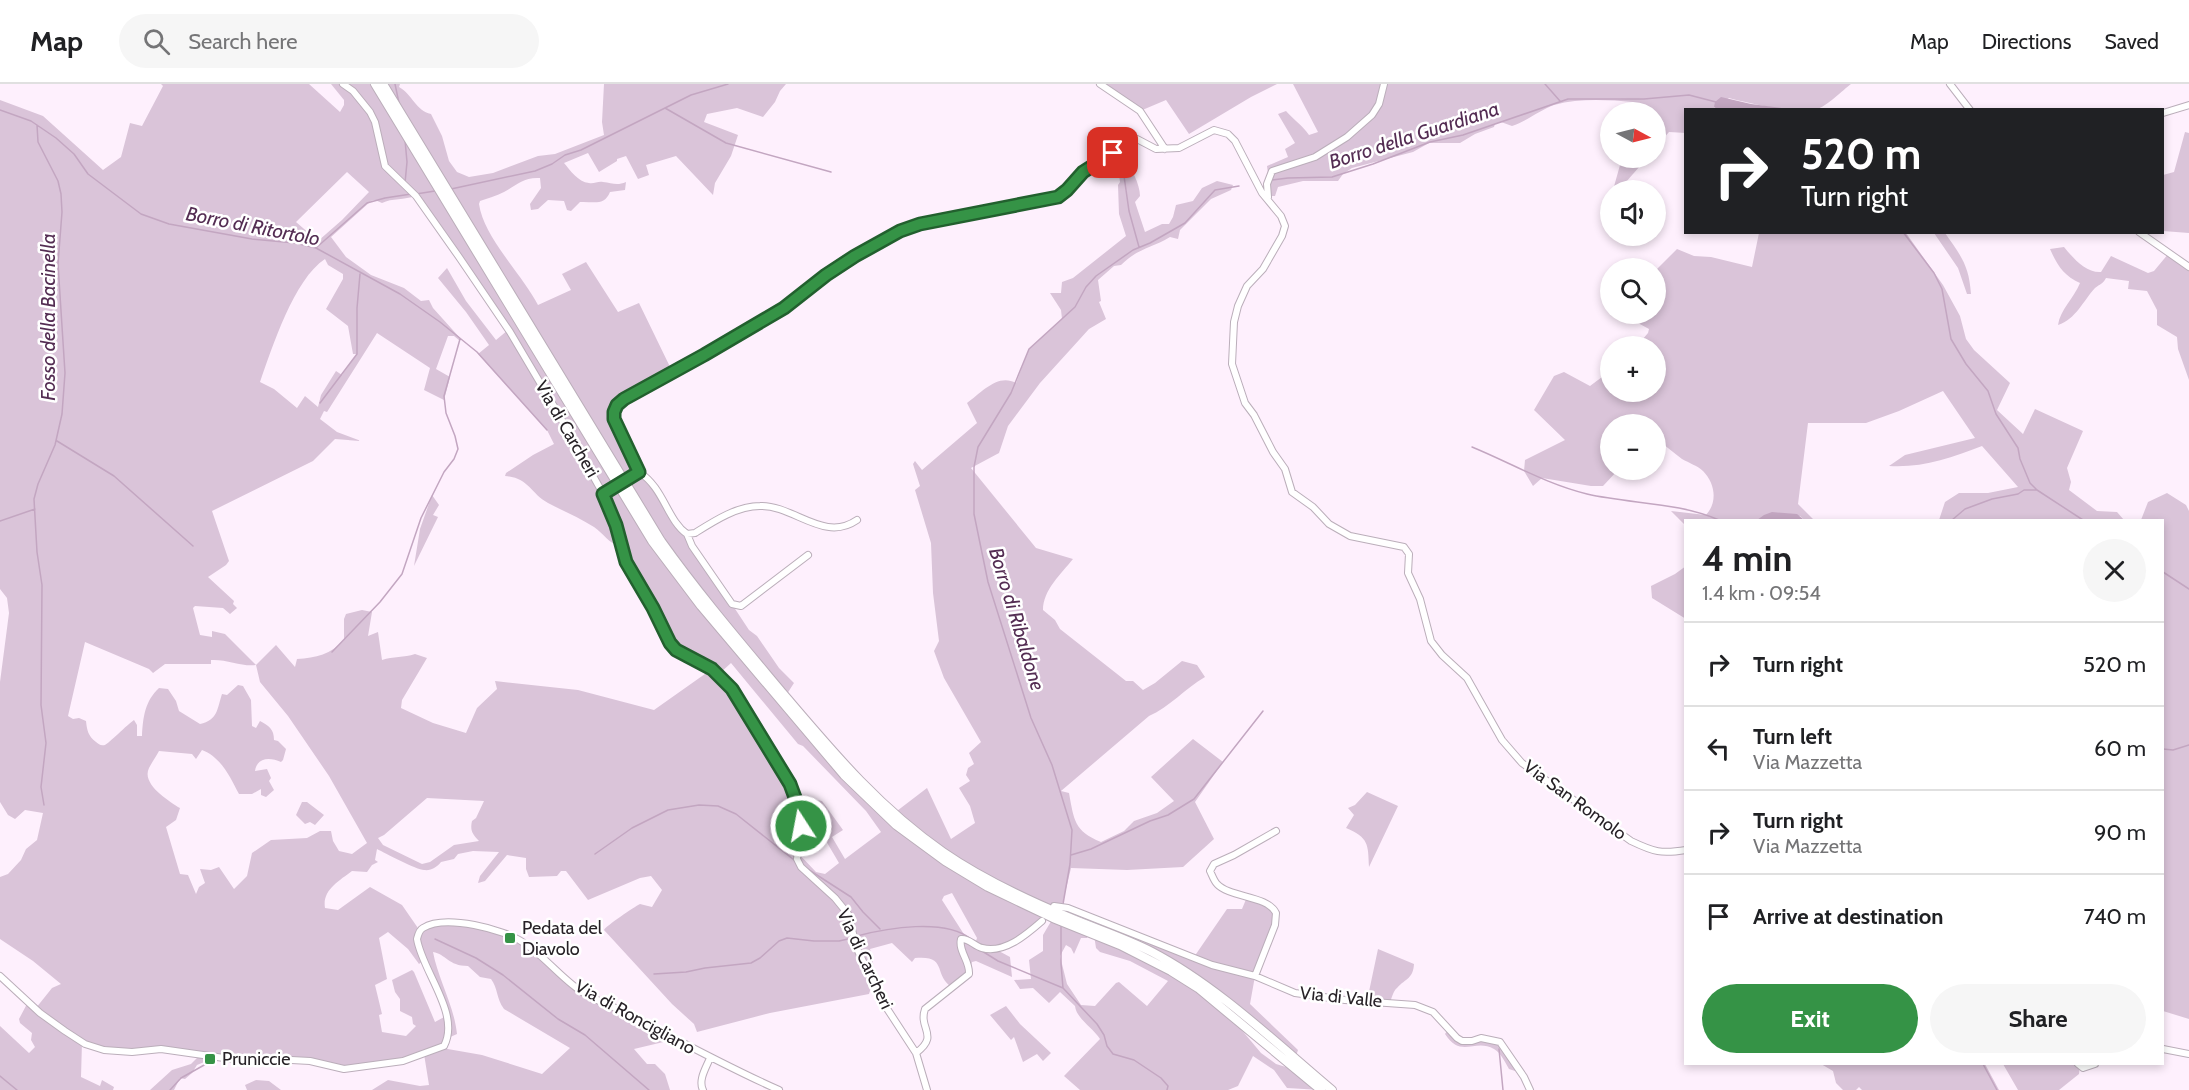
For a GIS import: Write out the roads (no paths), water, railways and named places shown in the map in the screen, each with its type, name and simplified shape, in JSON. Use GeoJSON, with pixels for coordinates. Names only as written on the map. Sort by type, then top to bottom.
{"type":"FeatureCollection","features":[{"type":"Feature","properties":{"kind":"highway"},"geometry":{"type":"LineString","coordinates":[[375,84],[665,560],[844,775],[878,810],[914,839],[972,878],[1037,911],[1120,945],[1171,970],[1198,988],[1321,1090]]}},
{"type":"Feature","properties":{"kind":"highway"},"geometry":{"type":"LineString","coordinates":[[383,84],[660,542],[714,613],[850,773],[912,830],[974,871],[1018,895],[1152,952],[1189,975],[1225,1001],[1332,1090]]}},
{"type":"Feature","properties":{"kind":"street","name":"Via di Carcheri"},"geometry":{"type":"LineString","coordinates":[[343,84],[370,112],[375,122],[385,166],[410,189],[423,205],[510,332],[605,493],[626,562],[670,643],[676,650],[712,669],[723,679],[732,689],[776,758],[797,803],[801,826],[797,859],[801,867],[836,898],[848,914],[851,920],[853,941],[876,989],[915,1053],[927,1090]]}},
{"type":"Feature","properties":{"kind":"street"},"geometry":{"type":"LineString","coordinates":[[1100,84],[1140,111],[1165,149]]}},
{"type":"Feature","properties":{"kind":"street"},"geometry":{"type":"LineString","coordinates":[[1268,197],[1267,184],[1272,171],[1315,157],[1347,136],[1372,116],[1379,104],[1384,84]]}},
{"type":"Feature","properties":{"kind":"street"},"geometry":{"type":"LineString","coordinates":[[1950,84],[1968,108]]}},
{"type":"Feature","properties":{"kind":"street"},"geometry":{"type":"LineString","coordinates":[[2164,113],[2189,105]]}},
{"type":"Feature","properties":{"kind":"street","name":"Via San Romolo"},"geometry":{"type":"LineString","coordinates":[[1165,149],[1179,148],[1190,144],[1206,132],[1222,130],[1234,141],[1262,193],[1268,197],[1285,226],[1268,261],[1247,286],[1238,306],[1234,322],[1232,364],[1245,403],[1285,469],[1292,492],[1313,507],[1329,524],[1350,536],[1404,547],[1409,554],[1408,573],[1420,599],[1431,641],[1442,655],[1467,678],[1502,740],[1522,764],[1631,841],[1645,848],[1665,853],[1684,850]]}},
{"type":"Feature","properties":{"kind":"street"},"geometry":{"type":"LineString","coordinates":[[808,555],[741,606],[732,604],[648,477],[638,473],[614,419],[617,405],[784,308],[826,275],[900,231],[920,224],[1058,197],[1083,172],[1113,153],[1125,138],[1137,138],[1149,147],[1165,149]]}},
{"type":"Feature","properties":{"kind":"street"},"geometry":{"type":"LineString","coordinates":[[2142,234],[2189,267]]}},
{"type":"Feature","properties":{"kind":"street"},"geometry":{"type":"LineString","coordinates":[[605,493],[638,473]]}},
{"type":"Feature","properties":{"kind":"street"},"geometry":{"type":"LineString","coordinates":[[687,534],[695,533],[742,508],[757,506],[772,506],[828,528],[844,526],[857,520]]}},
{"type":"Feature","properties":{"kind":"street"},"geometry":{"type":"LineString","coordinates":[[1255,976],[1275,925],[1276,913],[1269,905],[1226,890],[1217,884],[1209,871],[1214,864],[1276,831]]}},
{"type":"Feature","properties":{"kind":"street","name":"Via di Valle"},"geometry":{"type":"LineString","coordinates":[[1060,906],[1212,964],[1255,976],[1295,993],[1313,997],[1415,1005],[1433,1012],[1456,1038],[1462,1041],[1481,1038],[1500,1042],[1524,1077],[1530,1090]]}},
{"type":"Feature","properties":{"kind":"street"},"geometry":{"type":"LineString","coordinates":[[915,1053],[928,1041],[928,1030],[923,1017],[925,1009],[969,974],[967,960],[960,944],[961,939],[967,939],[984,948],[996,949],[1017,940],[1042,921]]}},
{"type":"Feature","properties":{"kind":"street","name":"Via di Roncigliano"},"geometry":{"type":"LineString","coordinates":[[0,976],[65,1031],[85,1044],[104,1050],[132,1052],[161,1049],[252,1062],[273,1059],[310,1061],[344,1069],[403,1061],[444,1046],[449,1030],[444,1006],[417,939],[424,927],[438,923],[457,922],[522,941],[553,966],[576,989],[710,1058],[779,1090]]}},
{"type":"Feature","properties":{"kind":"street"},"geometry":{"type":"LineString","coordinates":[[2164,1049],[2189,1054]]}},
{"type":"Feature","properties":{"kind":"street","name":"Via di Roncigliano"},"geometry":{"type":"LineString","coordinates":[[704,1090],[701,1087],[701,1080],[710,1058]]}},
{"type":"Feature","properties":{"kind":"waterway"},"geometry":{"type":"LineString","coordinates":[[395,84],[399,103]]}},
{"type":"Feature","properties":{"kind":"waterway"},"geometry":{"type":"LineString","coordinates":[[451,189],[535,171],[691,95],[728,84]]}},
{"type":"Feature","properties":{"kind":"waterway"},"geometry":{"type":"LineString","coordinates":[[1545,84],[1560,101]]}},
{"type":"Feature","properties":{"kind":"waterway","name":"Borro della Guardiana"},"geometry":{"type":"LineString","coordinates":[[1272,180],[1332,177],[1430,142],[1463,135],[1568,99],[1644,99],[1689,95],[1716,102]]}},
{"type":"Feature","properties":{"kind":"waterway"},"geometry":{"type":"LineString","coordinates":[[665,108],[726,143],[831,172]]}},
{"type":"Feature","properties":{"kind":"waterway","name":"Borro di Ritortolo"},"geometry":{"type":"LineString","coordinates":[[0,110],[31,121],[56,138],[74,154],[88,174],[141,214],[169,224],[316,248],[400,294],[477,352],[547,430]]}},
{"type":"Feature","properties":{"kind":"waterway","name":"Fosso della Bacinella"},"geometry":{"type":"LineString","coordinates":[[37,125],[38,142],[58,181],[61,194],[58,264],[65,373],[62,414],[55,445],[34,499],[37,552],[42,585],[41,705],[46,743],[41,787],[44,805]]}},
{"type":"Feature","properties":{"kind":"waterway"},"geometry":{"type":"LineString","coordinates":[[405,140],[407,162],[405,183]]}},
{"type":"Feature","properties":{"kind":"waterway"},"geometry":{"type":"LineString","coordinates":[[1122,162],[1129,211],[1139,247]]}},
{"type":"Feature","properties":{"kind":"waterway","name":"Borro di Ribaldone"},"geometry":{"type":"LineString","coordinates":[[1063,904],[1070,864],[1072,830],[1052,765],[1031,718],[988,582],[974,514],[974,467],[978,447],[1011,393],[1029,349],[1075,307],[1086,287],[1096,276],[1133,250],[1185,223],[1215,190],[1239,186]]}},
{"type":"Feature","properties":{"kind":"waterway"},"geometry":{"type":"LineString","coordinates":[[416,194],[435,191]]}},
{"type":"Feature","properties":{"kind":"waterway"},"geometry":{"type":"LineString","coordinates":[[317,247],[367,203],[411,194]]}},
{"type":"Feature","properties":{"kind":"waterway","name":"Borro della Guardiana"},"geometry":{"type":"LineString","coordinates":[[1905,234],[1934,273],[1942,289],[1951,339],[1966,364],[1988,391],[1996,414],[2018,448],[2030,483],[2081,519]]}},
{"type":"Feature","properties":{"kind":"waterway"},"geometry":{"type":"LineString","coordinates":[[320,403],[357,354],[360,274]]}},
{"type":"Feature","properties":{"kind":"waterway"},"geometry":{"type":"LineString","coordinates":[[332,652],[380,602],[402,574],[421,518],[444,472],[454,459],[458,449],[446,413],[444,396],[460,339]]}},
{"type":"Feature","properties":{"kind":"waterway"},"geometry":{"type":"LineString","coordinates":[[57,441],[114,476],[193,546]]}},
{"type":"Feature","properties":{"kind":"waterway"},"geometry":{"type":"LineString","coordinates":[[1472,447],[1572,490],[1603,497],[1671,506],[1716,519]]}},
{"type":"Feature","properties":{"kind":"waterway"},"geometry":{"type":"LineString","coordinates":[[1953,519],[1965,509],[1992,499],[2018,494],[2024,490],[2036,490]]}},
{"type":"Feature","properties":{"kind":"waterway","name":"Fosso della Bacinella"},"geometry":{"type":"LineString","coordinates":[[0,521],[35,509]]}},
{"type":"Feature","properties":{"kind":"waterway","name":"Borro della Guardiana"},"geometry":{"type":"LineString","coordinates":[[2164,573],[2189,589]]}},
{"type":"Feature","properties":{"kind":"waterway"},"geometry":{"type":"LineString","coordinates":[[1071,855],[1091,849],[1168,815],[1194,799],[1263,711]]}},
{"type":"Feature","properties":{"kind":"waterway"},"geometry":{"type":"LineString","coordinates":[[2164,749],[2173,750],[2189,745]]}},
{"type":"Feature","properties":{"kind":"waterway"},"geometry":{"type":"LineString","coordinates":[[595,854],[632,828],[668,810],[699,805],[718,806],[736,814],[794,860]]}},
{"type":"Feature","properties":{"kind":"waterway"},"geometry":{"type":"LineString","coordinates":[[806,868],[851,897],[880,929]]}},
{"type":"Feature","properties":{"kind":"waterway","name":"Borro di Ribaldone"},"geometry":{"type":"LineString","coordinates":[[1061,923],[1063,988]]}},
{"type":"Feature","properties":{"kind":"waterway"},"geometry":{"type":"LineString","coordinates":[[857,936],[899,928],[931,927],[960,933],[971,939]]}},
{"type":"Feature","properties":{"kind":"waterway"},"geometry":{"type":"LineString","coordinates":[[654,974],[751,963],[779,941],[787,938],[814,941],[848,939]]}},
{"type":"Feature","properties":{"kind":"waterway"},"geometry":{"type":"LineString","coordinates":[[435,939],[476,958],[503,975],[558,1019],[585,1035],[649,1090]]}},
{"type":"Feature","properties":{"kind":"waterway","name":"Borro di Ribaldone"},"geometry":{"type":"LineString","coordinates":[[982,951],[998,961],[1063,988],[1097,1024],[1113,1054],[1134,1060],[1161,1078],[1168,1086],[1167,1090]]}},
{"type":"Feature","properties":{"kind":"waterway"},"geometry":{"type":"LineString","coordinates":[[1499,1049],[1503,1090]]}},
{"type":"Feature","properties":{"kind":"waterway"},"geometry":{"type":"LineString","coordinates":[[170,1090],[181,1078],[206,1064]]}},
{"type":"Feature","properties":{"kind":"waterway"},"geometry":{"type":"LineString","coordinates":[[1984,1065],[1997,1090]]}},
{"type":"Feature","properties":{"kind":"waterway"},"geometry":{"type":"LineString","coordinates":[[0,1076],[17,1090]]}},
{"type":"Feature","properties":{"kind":"place","name":"Pedata del Diavolo"},"geometry":{"type":"Point","coordinates":[510,938]}},
{"type":"Feature","properties":{"kind":"place","name":"Pruniccie"},"geometry":{"type":"Point","coordinates":[210,1059]}}]}
